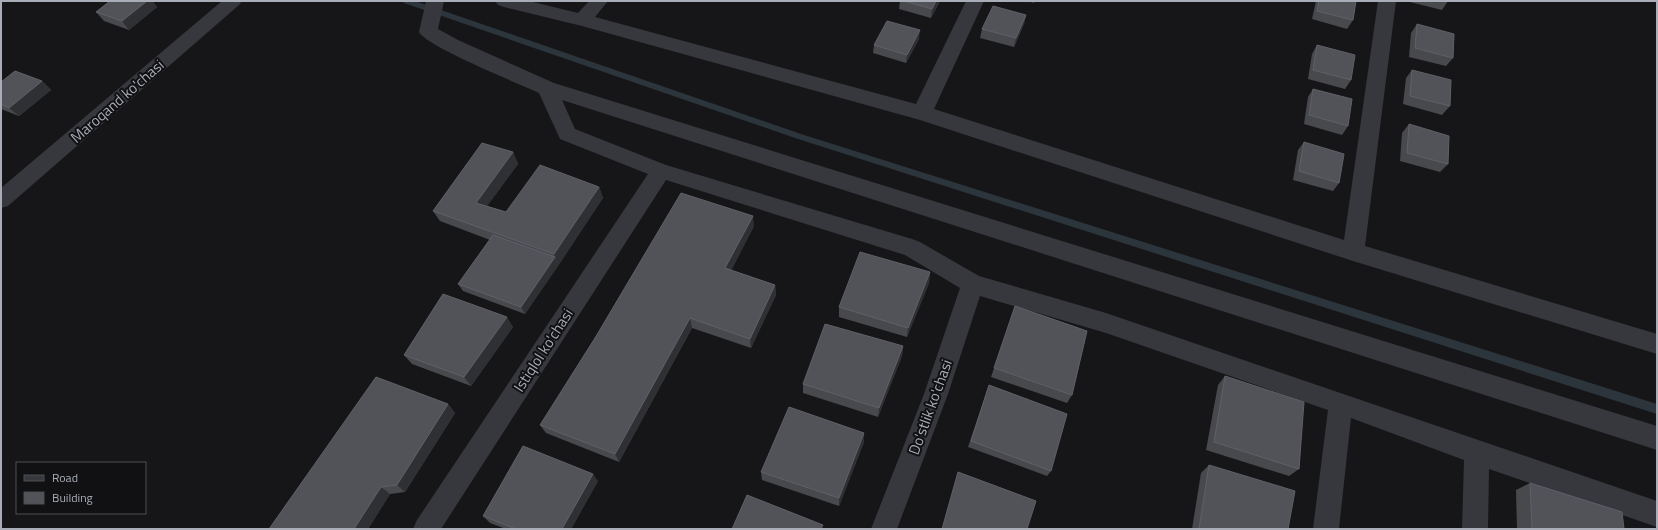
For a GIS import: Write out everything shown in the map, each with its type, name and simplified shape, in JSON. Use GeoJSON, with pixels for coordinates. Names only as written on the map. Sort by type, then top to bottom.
{"type":"FeatureCollection","features":[{"type":"Feature","properties":{"kind":"street","name":"Maroqand ko'chasi"},"geometry":{"type":"LineString","coordinates":[[1,200],[233,1]]}},
{"type":"Feature","properties":{"kind":"street"},"geometry":{"type":"LineString","coordinates":[[435,1],[428,32],[451,45],[547,88],[1657,438]]}},
{"type":"Feature","properties":{"kind":"street"},"geometry":{"type":"LineString","coordinates":[[504,1],[582,20],[922,113],[1353,252],[1657,344]]}},
{"type":"Feature","properties":{"kind":"street"},"geometry":{"type":"LineString","coordinates":[[582,20],[599,1]]}},
{"type":"Feature","properties":{"kind":"street"},"geometry":{"type":"LineString","coordinates":[[922,113],[975,1]]}},
{"type":"Feature","properties":{"kind":"street"},"geometry":{"type":"LineString","coordinates":[[1353,252],[1387,1]]}},
{"type":"Feature","properties":{"kind":"street"},"geometry":{"type":"LineString","coordinates":[[547,88],[567,134],[661,171],[912,248],[973,284],[1106,323],[1341,403],[1477,453],[1657,514]]}},
{"type":"Feature","properties":{"kind":"street","name":"Istiqlol ko'chasi"},"geometry":{"type":"LineString","coordinates":[[426,529],[661,171]]}},
{"type":"Feature","properties":{"kind":"street","name":"Do'stlik ko'chasi"},"geometry":{"type":"LineString","coordinates":[[884,529],[936,394],[973,284]]}},
{"type":"Feature","properties":{"kind":"street"},"geometry":{"type":"LineString","coordinates":[[1326,529],[1341,403]]}},
{"type":"Feature","properties":{"kind":"street"},"geometry":{"type":"LineString","coordinates":[[1475,529],[1477,453]]}},
{"type":"Feature","properties":{"kind":"building"},"geometry":{"type":"Polygon","coordinates":[[[110,1],[147,1],[122,21],[96,12],[110,1]]]}},
{"type":"Feature","properties":{"kind":"building"},"geometry":{"type":"Polygon","coordinates":[[[904,1],[936,1],[932,9],[904,1]]]}},
{"type":"Feature","properties":{"kind":"building"},"geometry":{"type":"Polygon","coordinates":[[[1319,1],[1356,1],[1353,20],[1317,11],[1319,1]]]}},
{"type":"Feature","properties":{"kind":"building"},"geometry":{"type":"Polygon","coordinates":[[[993,6],[1026,15],[1016,38],[982,29],[993,6]]]}},
{"type":"Feature","properties":{"kind":"building"},"geometry":{"type":"Polygon","coordinates":[[[887,21],[920,30],[907,55],[874,45],[887,21]]]}},
{"type":"Feature","properties":{"kind":"building"},"geometry":{"type":"Polygon","coordinates":[[[1417,24],[1454,34],[1453,58],[1415,48],[1417,24]]]}},
{"type":"Feature","properties":{"kind":"building"},"geometry":{"type":"Polygon","coordinates":[[[1317,45],[1355,55],[1351,80],[1313,70],[1317,45]]]}},
{"type":"Feature","properties":{"kind":"building"},"geometry":{"type":"Polygon","coordinates":[[[1412,70],[1451,80],[1450,106],[1410,96],[1412,70]]]}},
{"type":"Feature","properties":{"kind":"building"},"geometry":{"type":"Polygon","coordinates":[[[15,71],[42,81],[9,108],[1,104],[1,82],[15,71]]]}},
{"type":"Feature","properties":{"kind":"building"},"geometry":{"type":"Polygon","coordinates":[[[1313,89],[1352,99],[1348,126],[1309,115],[1313,89]]]}},
{"type":"Feature","properties":{"kind":"building"},"geometry":{"type":"Polygon","coordinates":[[[1409,124],[1449,136],[1448,164],[1407,153],[1409,124]]]}},
{"type":"Feature","properties":{"kind":"building"},"geometry":{"type":"Polygon","coordinates":[[[1304,142],[1344,154],[1339,183],[1299,171],[1304,142]]]}},
{"type":"Feature","properties":{"kind":"building"},"geometry":{"type":"Polygon","coordinates":[[[482,143],[513,152],[476,203],[506,212],[540,165],[599,187],[554,254],[433,211],[482,143]]]}},
{"type":"Feature","properties":{"kind":"building"},"geometry":{"type":"Polygon","coordinates":[[[681,193],[753,216],[725,268],[775,285],[750,339],[690,318],[615,454],[540,425],[595,338],[681,193]]]}},
{"type":"Feature","properties":{"kind":"building"},"geometry":{"type":"Polygon","coordinates":[[[493,235],[555,257],[521,307],[458,284],[493,235]]]}},
{"type":"Feature","properties":{"kind":"building"},"geometry":{"type":"Polygon","coordinates":[[[860,252],[930,272],[908,328],[839,307],[860,252]]]}},
{"type":"Feature","properties":{"kind":"building"},"geometry":{"type":"Polygon","coordinates":[[[443,294],[507,317],[464,377],[404,355],[443,294]]]}},
{"type":"Feature","properties":{"kind":"building"},"geometry":{"type":"Polygon","coordinates":[[[1015,306],[1087,331],[1072,395],[994,368],[1015,306]]]}},
{"type":"Feature","properties":{"kind":"building"},"geometry":{"type":"Polygon","coordinates":[[[825,324],[903,346],[879,408],[803,384],[825,324]]]}},
{"type":"Feature","properties":{"kind":"building"},"geometry":{"type":"Polygon","coordinates":[[[1225,376],[1304,402],[1299,469],[1214,442],[1225,376]]]}},
{"type":"Feature","properties":{"kind":"building"},"geometry":{"type":"Polygon","coordinates":[[[376,377],[448,404],[397,485],[381,487],[354,529],[269,529],[376,377]]]}},
{"type":"Feature","properties":{"kind":"building"},"geometry":{"type":"Polygon","coordinates":[[[989,385],[1067,414],[1051,471],[971,441],[989,385]]]}},
{"type":"Feature","properties":{"kind":"building"},"geometry":{"type":"Polygon","coordinates":[[[789,407],[864,433],[839,498],[761,472],[789,407]]]}},
{"type":"Feature","properties":{"kind":"building"},"geometry":{"type":"Polygon","coordinates":[[[523,446],[593,474],[562,529],[516,529],[483,516],[523,446]]]}},
{"type":"Feature","properties":{"kind":"building"},"geometry":{"type":"Polygon","coordinates":[[[1209,465],[1295,491],[1288,529],[1199,529],[1209,465]]]}},
{"type":"Feature","properties":{"kind":"building"},"geometry":{"type":"Polygon","coordinates":[[[958,472],[1036,501],[1027,529],[942,529],[958,472]]]}},
{"type":"Feature","properties":{"kind":"building"},"geometry":{"type":"Polygon","coordinates":[[[1530,483],[1622,512],[1624,529],[1532,529],[1530,483]]]}},
{"type":"Feature","properties":{"kind":"building"},"geometry":{"type":"Polygon","coordinates":[[[747,495],[823,525],[821,529],[732,529],[747,495]]]}},
{"type":"Feature","properties":{"kind":"waterway"},"geometry":{"type":"LineString","coordinates":[[407,1],[798,136],[1657,409]]}}]}
